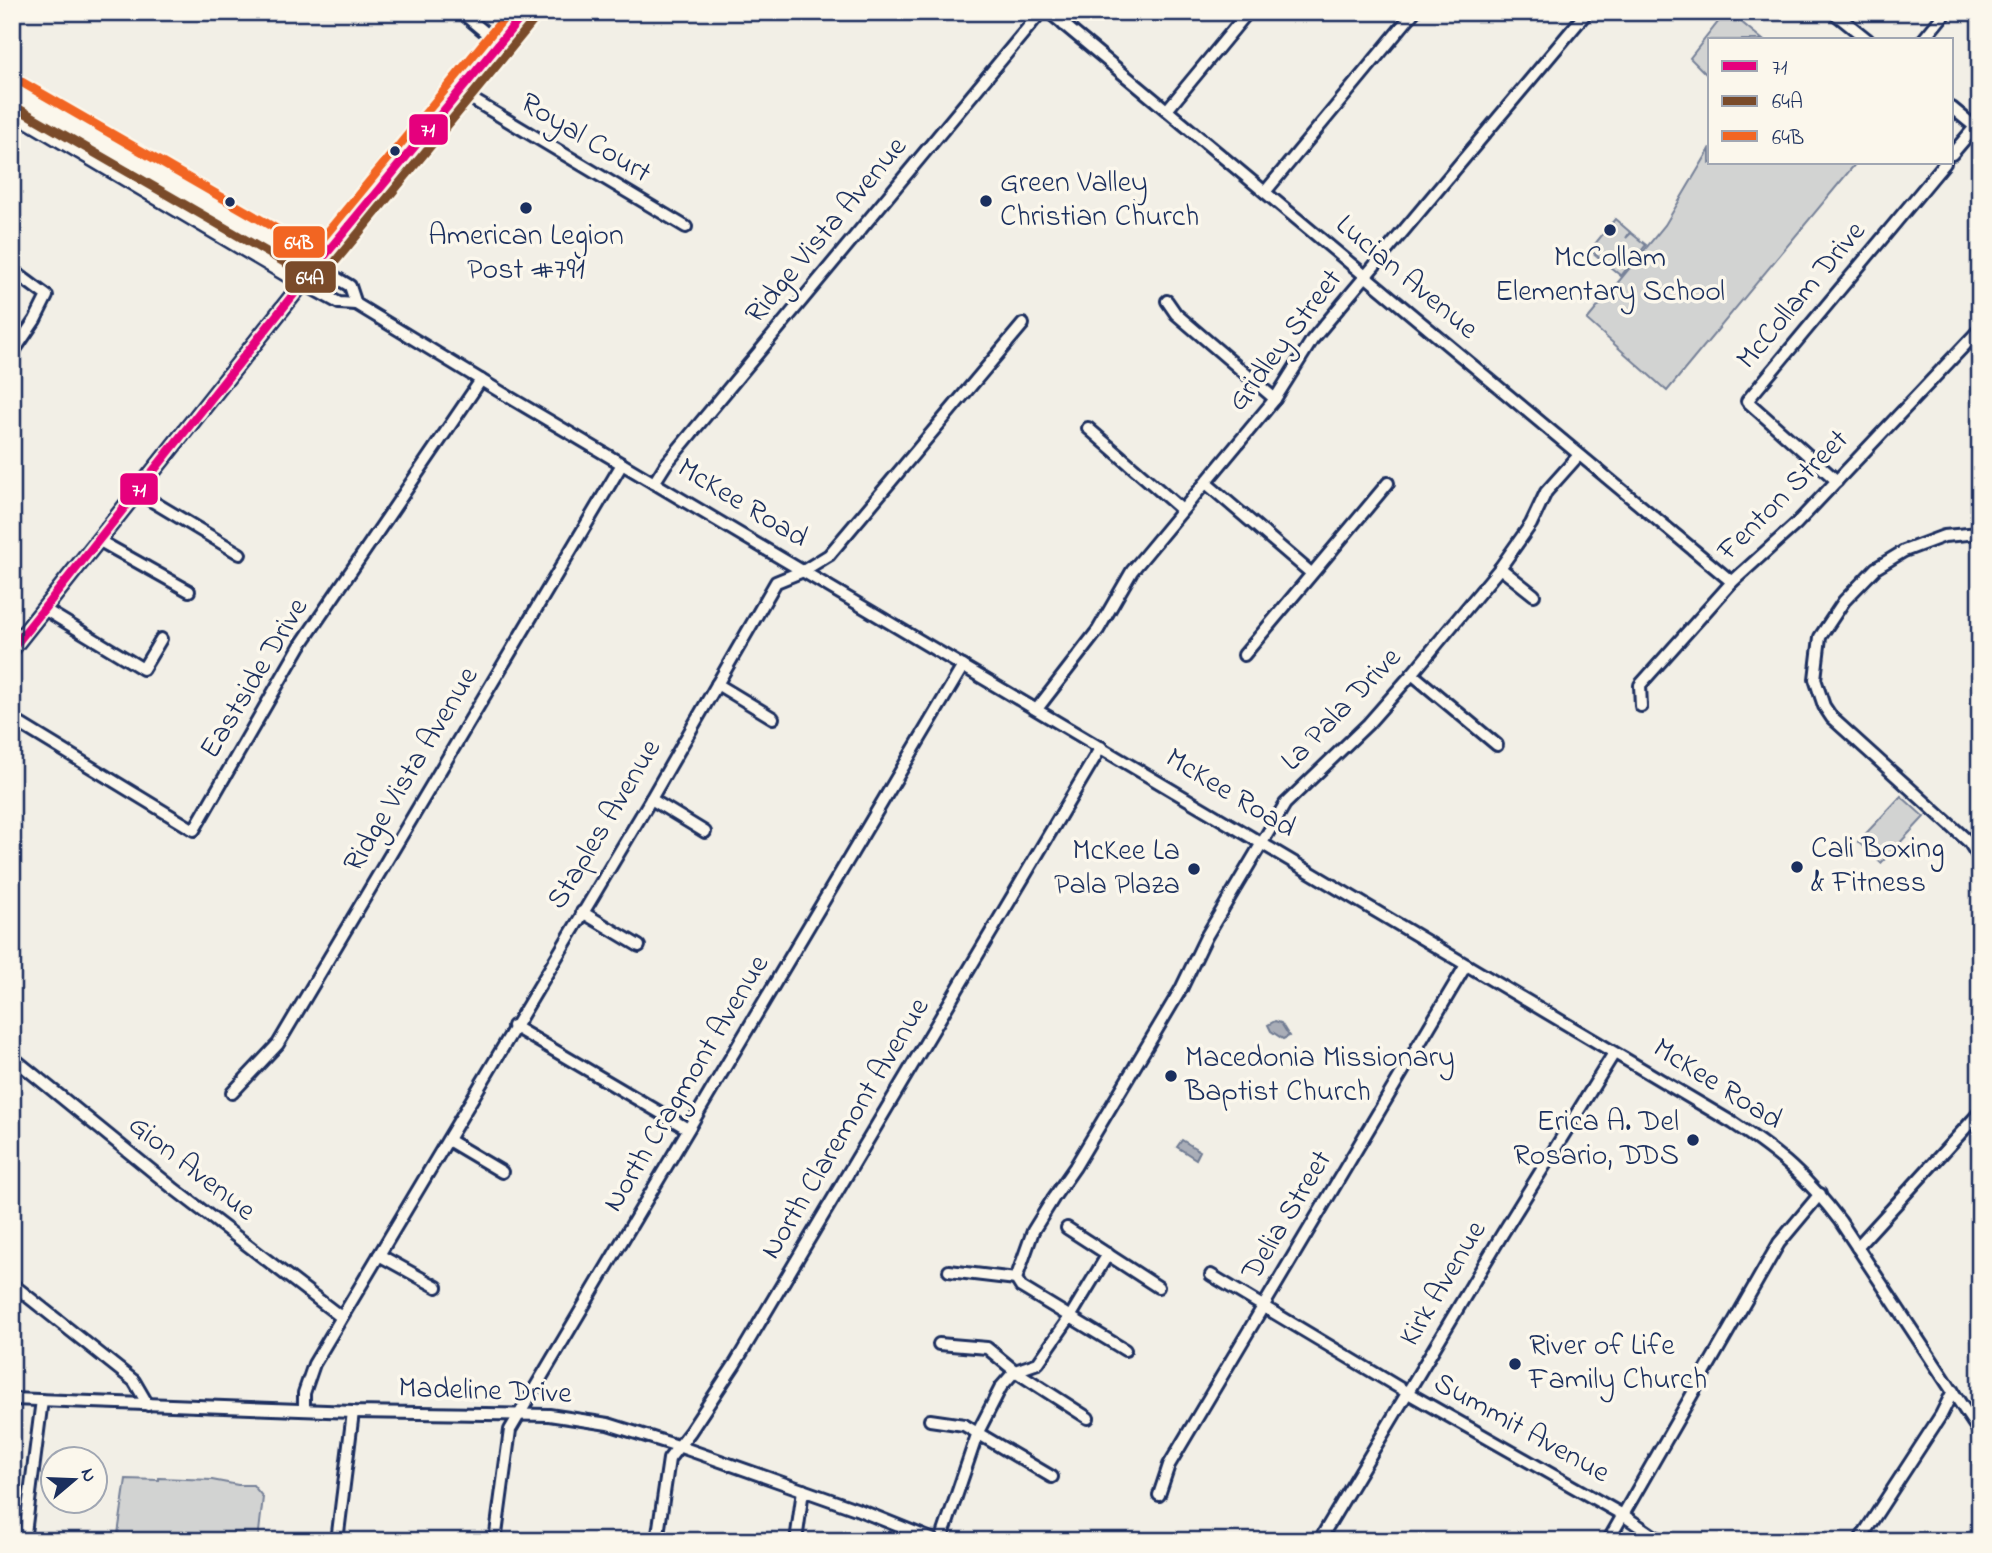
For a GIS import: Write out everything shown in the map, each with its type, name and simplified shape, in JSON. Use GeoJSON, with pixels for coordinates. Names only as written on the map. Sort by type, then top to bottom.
{"type":"FeatureCollection","features":[{"type":"Feature","properties":{"kind":"main road"},"geometry":{"type":"LineString","coordinates":[[12,649],[302,283],[526,12]]}},
{"type":"Feature","properties":{"kind":"main road","name":"McKee Road"},"geometry":{"type":"LineString","coordinates":[[14,95],[316,266]]}},
{"type":"Feature","properties":{"kind":"main road","name":"McKee Road"},"geometry":{"type":"LineString","coordinates":[[12,111],[302,283]]}},
{"type":"Feature","properties":{"kind":"street"},"geometry":{"type":"LineString","coordinates":[[461,12],[499,44]]}},
{"type":"Feature","properties":{"kind":"street","name":"Ridge Vista Avenue"},"geometry":{"type":"LineString","coordinates":[[654,483],[674,453],[1041,12]]}},
{"type":"Feature","properties":{"kind":"street","name":"Lucian Avenue"},"geometry":{"type":"LineString","coordinates":[[1049,12],[1732,582]]}},
{"type":"Feature","properties":{"kind":"street"},"geometry":{"type":"LineString","coordinates":[[1064,25],[1074,12]]}},
{"type":"Feature","properties":{"kind":"street"},"geometry":{"type":"LineString","coordinates":[[1167,110],[1248,12]]}},
{"type":"Feature","properties":{"kind":"street"},"geometry":{"type":"LineString","coordinates":[[1265,192],[1414,12]]}},
{"type":"Feature","properties":{"kind":"street","name":"Gridley Street"},"geometry":{"type":"LineString","coordinates":[[1037,709],[1098,630],[1132,571],[1275,399],[1311,340],[1587,12]]}},
{"type":"Feature","properties":{"kind":"street"},"geometry":{"type":"LineString","coordinates":[[1833,12],[1866,38]]}},
{"type":"Feature","properties":{"kind":"street"},"geometry":{"type":"LineString","coordinates":[[1925,38],[1946,12]]}},
{"type":"Feature","properties":{"kind":"street","name":"Royal Court"},"geometry":{"type":"LineString","coordinates":[[460,92],[686,227]]}},
{"type":"Feature","properties":{"kind":"street"},"geometry":{"type":"LineString","coordinates":[[1954,110],[1977,129],[1954,153]]}},
{"type":"Feature","properties":{"kind":"street","name":"McCollam Drive"},"geometry":{"type":"LineString","coordinates":[[1837,481],[1747,401],[1944,164]]}},
{"type":"Feature","properties":{"kind":"street","name":"McKee Road"},"geometry":{"type":"LineString","coordinates":[[316,266],[350,286],[355,304]]}},
{"type":"Feature","properties":{"kind":"street"},"geometry":{"type":"LineString","coordinates":[[12,270],[47,296],[35,320],[12,354]]}},
{"type":"Feature","properties":{"kind":"street","name":"McKee Road"},"geometry":{"type":"LineString","coordinates":[[302,283],[339,303],[355,304],[1733,1123],[1778,1153],[1820,1194],[1980,1433]]}},
{"type":"Feature","properties":{"kind":"street"},"geometry":{"type":"LineString","coordinates":[[1167,301],[1176,314],[1275,399]]}},
{"type":"Feature","properties":{"kind":"street","name":"Staples Avenue"},"geometry":{"type":"LineString","coordinates":[[304,1409],[304,1394],[314,1364],[513,1026],[651,799],[776,582],[803,571],[829,555],[1023,324]]}},
{"type":"Feature","properties":{"kind":"street","name":"Fenton Street"},"geometry":{"type":"LineString","coordinates":[[1641,706],[1640,685],[1732,582],[1796,524],[1980,329]]}},
{"type":"Feature","properties":{"kind":"street","name":"Eastside Drive"},"geometry":{"type":"LineString","coordinates":[[12,719],[194,830],[300,646],[481,380]]}},
{"type":"Feature","properties":{"kind":"street"},"geometry":{"type":"LineString","coordinates":[[1088,428],[1182,510]]}},
{"type":"Feature","properties":{"kind":"street","name":"La Pala Drive"},"geometry":{"type":"LineString","coordinates":[[1016,1279],[1033,1231],[1075,1167],[1175,1000],[1206,937],[1285,804],[1368,724],[1412,674],[1500,568],[1531,524],[1546,492],[1579,455]]}},
{"type":"Feature","properties":{"kind":"street","name":"Ridge Vista Avenue"},"geometry":{"type":"LineString","coordinates":[[232,1093],[278,1044],[622,464]]}},
{"type":"Feature","properties":{"kind":"street"},"geometry":{"type":"LineString","coordinates":[[1206,483],[1311,573]]}},
{"type":"Feature","properties":{"kind":"street"},"geometry":{"type":"LineString","coordinates":[[1244,655],[1388,483]]}},
{"type":"Feature","properties":{"kind":"street"},"geometry":{"type":"LineString","coordinates":[[137,492],[240,554]]}},
{"type":"Feature","properties":{"kind":"street"},"geometry":{"type":"LineString","coordinates":[[1980,533],[1944,536],[1904,551],[1876,568],[1844,601],[1820,637],[1815,679],[1832,718],[1975,841],[1980,859]]}},
{"type":"Feature","properties":{"kind":"street"},"geometry":{"type":"LineString","coordinates":[[98,540],[189,591]]}},
{"type":"Feature","properties":{"kind":"street"},"geometry":{"type":"LineString","coordinates":[[1500,568],[1534,596]]}},
{"type":"Feature","properties":{"kind":"street"},"geometry":{"type":"LineString","coordinates":[[44,609],[143,669],[161,639]]}},
{"type":"Feature","properties":{"kind":"street","name":"North Cragmont Avenue"},"geometry":{"type":"LineString","coordinates":[[495,1541],[510,1430],[962,666]]}},
{"type":"Feature","properties":{"kind":"street"},"geometry":{"type":"LineString","coordinates":[[1412,674],[1497,745]]}},
{"type":"Feature","properties":{"kind":"street"},"geometry":{"type":"LineString","coordinates":[[717,684],[773,718]]}},
{"type":"Feature","properties":{"kind":"street","name":"North Claremont Avenue"},"geometry":{"type":"LineString","coordinates":[[657,1541],[668,1459],[734,1364],[1101,747]]}},
{"type":"Feature","properties":{"kind":"street"},"geometry":{"type":"LineString","coordinates":[[651,799],[705,832]]}},
{"type":"Feature","properties":{"kind":"street"},"geometry":{"type":"LineString","coordinates":[[582,912],[639,946]]}},
{"type":"Feature","properties":{"kind":"street","name":"Delia Street"},"geometry":{"type":"LineString","coordinates":[[1159,1494],[1169,1465],[1466,965]]}},
{"type":"Feature","properties":{"kind":"street"},"geometry":{"type":"LineString","coordinates":[[513,1026],[688,1129]]}},
{"type":"Feature","properties":{"kind":"street","name":"Kirk Avenue"},"geometry":{"type":"LineString","coordinates":[[1319,1541],[1614,1053]]}},
{"type":"Feature","properties":{"kind":"street","name":"Gion Avenue"},"geometry":{"type":"LineString","coordinates":[[12,1057],[173,1188],[341,1317]]}},
{"type":"Feature","properties":{"kind":"street"},"geometry":{"type":"LineString","coordinates":[[1857,1247],[1980,1112]]}},
{"type":"Feature","properties":{"kind":"street"},"geometry":{"type":"LineString","coordinates":[[448,1140],[502,1172]]}},
{"type":"Feature","properties":{"kind":"street"},"geometry":{"type":"LineString","coordinates":[[1608,1541],[1779,1243],[1820,1194]]}},
{"type":"Feature","properties":{"kind":"street"},"geometry":{"type":"LineString","coordinates":[[1068,1228],[1158,1287]]}},
{"type":"Feature","properties":{"kind":"street"},"geometry":{"type":"LineString","coordinates":[[938,1541],[978,1432],[1001,1387],[1015,1371],[1038,1363],[1108,1254]]}},
{"type":"Feature","properties":{"kind":"street"},"geometry":{"type":"LineString","coordinates":[[379,1255],[438,1287]]}},
{"type":"Feature","properties":{"kind":"street"},"geometry":{"type":"LineString","coordinates":[[949,1271],[1016,1279],[1021,1287],[1125,1350]]}},
{"type":"Feature","properties":{"kind":"street","name":"Summit Avenue"},"geometry":{"type":"LineString","coordinates":[[1211,1275],[1408,1393],[1623,1515],[1661,1541]]}},
{"type":"Feature","properties":{"kind":"street"},"geometry":{"type":"LineString","coordinates":[[12,1284],[134,1381],[148,1405]]}},
{"type":"Feature","properties":{"kind":"street"},"geometry":{"type":"LineString","coordinates":[[939,1343],[987,1349],[1015,1371],[1088,1418]]}},
{"type":"Feature","properties":{"kind":"street"},"geometry":{"type":"LineString","coordinates":[[1859,1541],[1941,1415],[1953,1391]]}},
{"type":"Feature","properties":{"kind":"street","name":"Madeline Drive"},"geometry":{"type":"LineString","coordinates":[[12,1399],[353,1412],[549,1415],[608,1424],[803,1490],[938,1541]]}},
{"type":"Feature","properties":{"kind":"street"},"geometry":{"type":"LineString","coordinates":[[24,1541],[42,1400]]}},
{"type":"Feature","properties":{"kind":"street"},"geometry":{"type":"LineString","coordinates":[[337,1541],[353,1412]]}},
{"type":"Feature","properties":{"kind":"street"},"geometry":{"type":"LineString","coordinates":[[930,1420],[964,1424],[1052,1477]]}},
{"type":"Feature","properties":{"kind":"street"},"geometry":{"type":"LineString","coordinates":[[796,1541],[803,1490]]}},
{"type":"Feature","properties":{"kind":"shaded area"},"geometry":{"type":"Polygon","coordinates":[[[1726,12],[1761,38],[1708,38],[1708,76],[1690,58],[1726,12]]]}},
{"type":"Feature","properties":{"kind":"shaded area"},"geometry":{"type":"Polygon","coordinates":[[[1708,152],[1708,164],[1855,164],[1667,391],[1587,320],[1665,225],[1708,152]]]}},
{"type":"Feature","properties":{"kind":"shaded area"},"geometry":{"type":"Polygon","coordinates":[[[1615,219],[1630,232],[1626,238],[1631,233],[1646,245],[1621,276],[1590,250],[1615,219]]]}},
{"type":"Feature","properties":{"kind":"shaded area"},"geometry":{"type":"Polygon","coordinates":[[[1901,796],[1924,817],[1881,863],[1858,842],[1901,796]]]}},
{"type":"Feature","properties":{"kind":"shaded area"},"geometry":{"type":"Polygon","coordinates":[[[1275,1021],[1281,1023],[1289,1036],[1283,1039],[1271,1031],[1268,1025],[1275,1021]]]}},
{"type":"Feature","properties":{"kind":"shaded area"},"geometry":{"type":"Polygon","coordinates":[[[1239,1087],[1245,1088],[1253,1098],[1249,1103],[1236,1097],[1233,1091],[1239,1087]]]}},
{"type":"Feature","properties":{"kind":"shaded area"},"geometry":{"type":"Polygon","coordinates":[[[1182,1140],[1200,1151],[1196,1159],[1177,1147],[1182,1140]]]}},
{"type":"Feature","properties":{"kind":"shaded area"},"geometry":{"type":"Polygon","coordinates":[[[159,1478],[253,1485],[263,1497],[258,1541],[117,1541],[126,1479],[159,1478]]]}},
{"type":"Feature","properties":{"kind":"transit line","name":"64B"},"geometry":{"type":"LineString","coordinates":[[18,80],[313,250],[509,12]]}},
{"type":"Feature","properties":{"kind":"transit line","name":"71"},"geometry":{"type":"LineString","coordinates":[[12,649],[316,266],[525,12]]}},
{"type":"Feature","properties":{"kind":"transit line","name":"64A"},"geometry":{"type":"LineString","coordinates":[[12,105],[310,277],[318,278],[325,274],[534,20]]}},
{"type":"Feature","properties":{"kind":"place","name":"Green Valley Christian Church"},"geometry":{"type":"Point","coordinates":[986,201]}},
{"type":"Feature","properties":{"kind":"place","name":"American Legion Post #791"},"geometry":{"type":"Point","coordinates":[526,208]}},
{"type":"Feature","properties":{"kind":"place","name":"McCollam Elementary School"},"geometry":{"type":"Point","coordinates":[1610,230]}},
{"type":"Feature","properties":{"kind":"place","name":"Cali Boxing & Fitness"},"geometry":{"type":"Point","coordinates":[1797,867]}},
{"type":"Feature","properties":{"kind":"place","name":"McKee La Pala Plaza"},"geometry":{"type":"Point","coordinates":[1194,869]}},
{"type":"Feature","properties":{"kind":"place","name":"Macedonia Missionary Baptist Church"},"geometry":{"type":"Point","coordinates":[1171,1076]}},
{"type":"Feature","properties":{"kind":"place","name":"Erica A. Del Rosario, DDS"},"geometry":{"type":"Point","coordinates":[1693,1140]}},
{"type":"Feature","properties":{"kind":"place","name":"River of Life Family Church"},"geometry":{"type":"Point","coordinates":[1515,1364]}}]}
